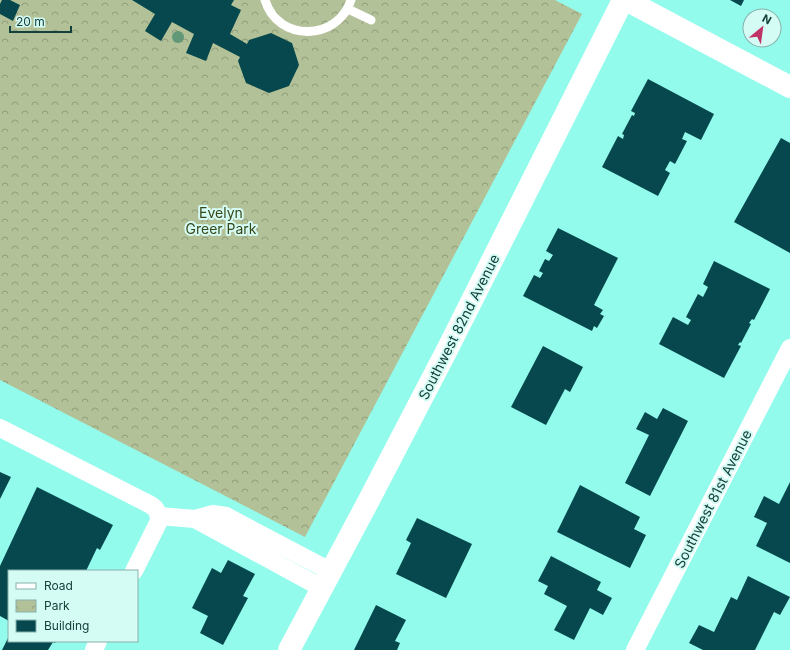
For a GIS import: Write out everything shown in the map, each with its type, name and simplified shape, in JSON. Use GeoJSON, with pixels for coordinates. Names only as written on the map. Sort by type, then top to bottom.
{"type":"FeatureCollection","features":[{"type":"Feature","properties":{"kind":"street","name":"Southwest 82nd Avenue"},"geometry":{"type":"LineString","coordinates":[[289,650],[370,500],[623,0]]}},
{"type":"Feature","properties":{"kind":"street"},"geometry":{"type":"LineString","coordinates":[[626,0],[790,86]]}},
{"type":"Feature","properties":{"kind":"street","name":"Southwest 81st Avenue"},"geometry":{"type":"LineString","coordinates":[[635,650],[790,348]]}},
{"type":"Feature","properties":{"kind":"street"},"geometry":{"type":"LineString","coordinates":[[0,428],[146,502],[156,509],[159,516],[157,526],[135,570]]}},
{"type":"Feature","properties":{"kind":"street"},"geometry":{"type":"LineString","coordinates":[[159,516],[195,519],[213,514],[226,516],[326,580]]}},
{"type":"Feature","properties":{"kind":"lane"},"geometry":{"type":"LineString","coordinates":[[265,0],[269,10],[278,21],[291,28],[305,32],[320,30],[333,25],[344,15],[350,4],[371,20]]}},
{"type":"Feature","properties":{"kind":"green space","name":"Evelyn Greer Park"},"geometry":{"type":"Polygon","coordinates":[[[0,0],[555,0],[582,14],[305,537],[0,380],[0,0]]]}},
{"type":"Feature","properties":{"kind":"building"},"geometry":{"type":"Polygon","coordinates":[[[2,0],[10,0],[20,5],[13,21],[0,14],[0,4],[2,0]]]}},
{"type":"Feature","properties":{"kind":"building"},"geometry":{"type":"Polygon","coordinates":[[[132,0],[234,0],[231,5],[241,10],[230,34],[247,44],[249,40],[271,33],[292,43],[299,65],[289,86],[269,93],[246,83],[238,61],[240,57],[213,43],[206,61],[186,53],[194,34],[172,22],[161,41],[145,31],[155,14],[132,0]]]}},
{"type":"Feature","properties":{"kind":"building"},"geometry":{"type":"Polygon","coordinates":[[[730,0],[744,0],[741,6],[730,0]]]}},
{"type":"Feature","properties":{"kind":"building"},"geometry":{"type":"Polygon","coordinates":[[[648,79],[714,114],[701,140],[685,132],[682,139],[687,141],[675,164],[670,161],[665,170],[670,173],[658,196],[602,167],[618,136],[623,139],[624,135],[622,134],[632,115],[634,116],[635,113],[631,111],[648,79]]]}},
{"type":"Feature","properties":{"kind":"building"},"geometry":{"type":"Polygon","coordinates":[[[781,138],[790,143],[790,253],[734,222],[781,138]]]}},
{"type":"Feature","properties":{"kind":"building"},"geometry":{"type":"Polygon","coordinates":[[[558,228],[618,258],[594,305],[603,310],[600,314],[604,316],[597,328],[594,326],[592,331],[523,296],[534,275],[540,278],[543,273],[539,271],[545,259],[549,261],[553,255],[546,251],[558,228]]]}},
{"type":"Feature","properties":{"kind":"building"},"geometry":{"type":"Polygon","coordinates":[[[714,261],[770,289],[754,320],[752,319],[749,323],[751,324],[741,343],[740,342],[738,345],[741,346],[724,378],[659,344],[673,317],[688,325],[691,320],[686,317],[698,294],[703,297],[708,287],[703,284],[714,261]]]}},
{"type":"Feature","properties":{"kind":"building"},"geometry":{"type":"Polygon","coordinates":[[[543,346],[583,367],[570,392],[565,389],[546,425],[511,407],[543,346]]]}},
{"type":"Feature","properties":{"kind":"building"},"geometry":{"type":"Polygon","coordinates":[[[663,408],[688,421],[650,496],[625,483],[649,435],[636,429],[645,412],[657,419],[663,408]]]}},
{"type":"Feature","properties":{"kind":"building"},"geometry":{"type":"Polygon","coordinates":[[[0,472],[11,477],[0,499],[0,472]]]}},
{"type":"Feature","properties":{"kind":"building"},"geometry":{"type":"Polygon","coordinates":[[[790,482],[790,563],[756,546],[767,523],[754,517],[764,496],[779,504],[790,482]]]}},
{"type":"Feature","properties":{"kind":"building"},"geometry":{"type":"Polygon","coordinates":[[[580,485],[640,517],[634,529],[646,535],[630,568],[557,532],[580,485]]]}},
{"type":"Feature","properties":{"kind":"building"},"geometry":{"type":"Polygon","coordinates":[[[37,487],[113,525],[100,550],[97,548],[86,570],[8,570],[8,620],[0,616],[0,566],[37,487]]]}},
{"type":"Feature","properties":{"kind":"building"},"geometry":{"type":"Polygon","coordinates":[[[417,518],[472,544],[446,598],[396,574],[411,543],[406,540],[417,518]]]}},
{"type":"Feature","properties":{"kind":"building"},"geometry":{"type":"Polygon","coordinates":[[[551,556],[601,582],[597,590],[612,598],[603,615],[590,608],[574,640],[554,630],[567,606],[544,594],[548,586],[538,581],[551,556]]]}},
{"type":"Feature","properties":{"kind":"building"},"geometry":{"type":"Polygon","coordinates":[[[228,560],[255,574],[243,596],[248,598],[223,645],[200,633],[208,616],[192,608],[212,568],[221,573],[228,560]]]}},
{"type":"Feature","properties":{"kind":"building"},"geometry":{"type":"Polygon","coordinates":[[[748,576],[790,597],[780,615],[774,612],[755,650],[703,650],[689,643],[699,625],[714,632],[731,597],[737,600],[748,576]]]}},
{"type":"Feature","properties":{"kind":"building"},"geometry":{"type":"Polygon","coordinates":[[[376,605],[406,620],[395,641],[400,643],[397,650],[354,650],[376,605]]]}},
{"type":"Feature","properties":{"kind":"building"},"geometry":{"type":"Polygon","coordinates":[[[8,638],[8,642],[53,642],[48,650],[2,650],[8,638]]]}}]}
